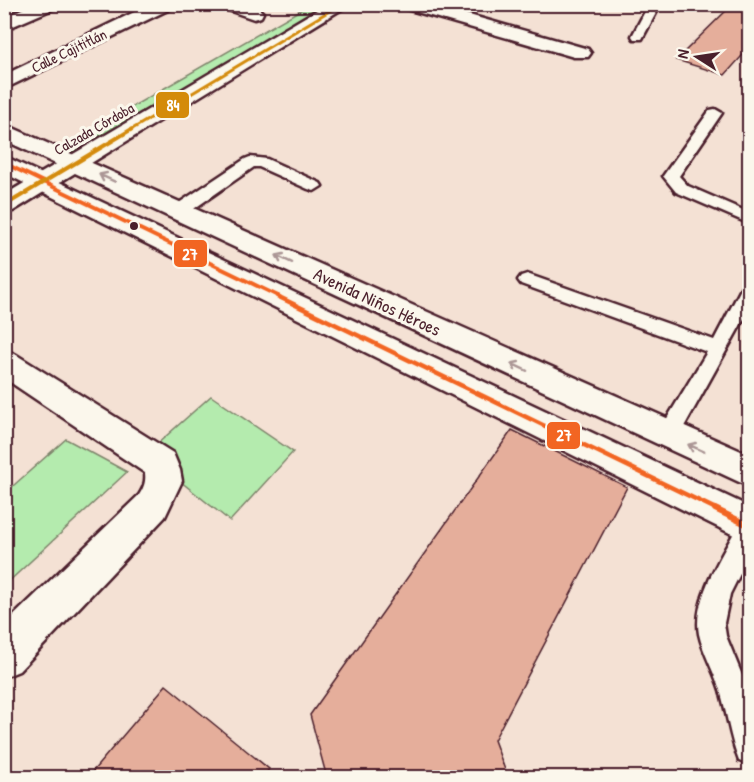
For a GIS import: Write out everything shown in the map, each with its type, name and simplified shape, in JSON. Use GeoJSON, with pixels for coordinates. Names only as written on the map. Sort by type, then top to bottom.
{"type":"FeatureCollection","features":[{"type":"Feature","properties":{"kind":"street"},"geometry":{"type":"LineString","coordinates":[[4,24],[49,4]]}},
{"type":"Feature","properties":{"kind":"street"},"geometry":{"type":"LineString","coordinates":[[228,4],[254,13]]}},
{"type":"Feature","properties":{"kind":"street","name":"Calzada Córdoba"},"geometry":{"type":"LineString","coordinates":[[4,206],[34,169],[308,11],[341,4]]}},
{"type":"Feature","properties":{"kind":"street"},"geometry":{"type":"LineString","coordinates":[[409,4],[581,53]]}},
{"type":"Feature","properties":{"kind":"street","name":"Calle Cajititlán"},"geometry":{"type":"LineString","coordinates":[[4,83],[158,6]]}},
{"type":"Feature","properties":{"kind":"street","name":"Avenida Niños Héroes"},"geometry":{"type":"LineString","coordinates":[[4,131],[34,169],[750,527]]}},
{"type":"Feature","properties":{"kind":"street","name":"Avenida Niños Héroes"},"geometry":{"type":"LineString","coordinates":[[34,169],[179,211],[750,472]]}},
{"type":"Feature","properties":{"kind":"street"},"geometry":{"type":"LineString","coordinates":[[4,362],[160,464],[164,472],[164,482],[152,506],[4,656]]}},
{"type":"Feature","properties":{"kind":"lane"},"geometry":{"type":"LineString","coordinates":[[638,36],[655,4]]}},
{"type":"Feature","properties":{"kind":"lane"},"geometry":{"type":"LineString","coordinates":[[716,113],[670,176],[682,189],[750,219]]}},
{"type":"Feature","properties":{"kind":"lane"},"geometry":{"type":"LineString","coordinates":[[179,211],[250,162],[262,162],[314,186]]}},
{"type":"Feature","properties":{"kind":"lane"},"geometry":{"type":"LineString","coordinates":[[527,280],[718,349]]}},
{"type":"Feature","properties":{"kind":"lane"},"geometry":{"type":"LineString","coordinates":[[668,435],[750,289]]}},
{"type":"Feature","properties":{"kind":"lane"},"geometry":{"type":"LineString","coordinates":[[750,527],[717,592],[711,623],[713,636],[734,690],[750,750]]}},
{"type":"Feature","properties":{"kind":"green space"},"geometry":{"type":"Polygon","coordinates":[[[309,5],[337,5],[69,161],[57,150],[309,5]]]}},
{"type":"Feature","properties":{"kind":"green space"},"geometry":{"type":"Polygon","coordinates":[[[211,396],[293,452],[230,521],[146,454],[211,396]]]}},
{"type":"Feature","properties":{"kind":"green space"},"geometry":{"type":"Polygon","coordinates":[[[66,439],[127,472],[5,585],[5,493],[66,439]]]}},
{"type":"Feature","properties":{"kind":"building"},"geometry":{"type":"Polygon","coordinates":[[[733,4],[750,4],[750,47],[725,75],[676,60],[733,4]]]}},
{"type":"Feature","properties":{"kind":"building"},"geometry":{"type":"Polygon","coordinates":[[[512,430],[627,487],[494,740],[508,778],[327,778],[310,715],[512,430]]]}},
{"type":"Feature","properties":{"kind":"building"},"geometry":{"type":"Polygon","coordinates":[[[750,601],[750,625],[743,622],[750,601]]]}},
{"type":"Feature","properties":{"kind":"building"},"geometry":{"type":"Polygon","coordinates":[[[166,685],[269,769],[263,778],[87,778],[166,685]]]}},
{"type":"Feature","properties":{"kind":"transit line","name":"84"},"geometry":{"type":"LineString","coordinates":[[4,206],[341,4]]}},
{"type":"Feature","properties":{"kind":"transit line","name":"27"},"geometry":{"type":"LineString","coordinates":[[4,163],[750,526]]}}]}
